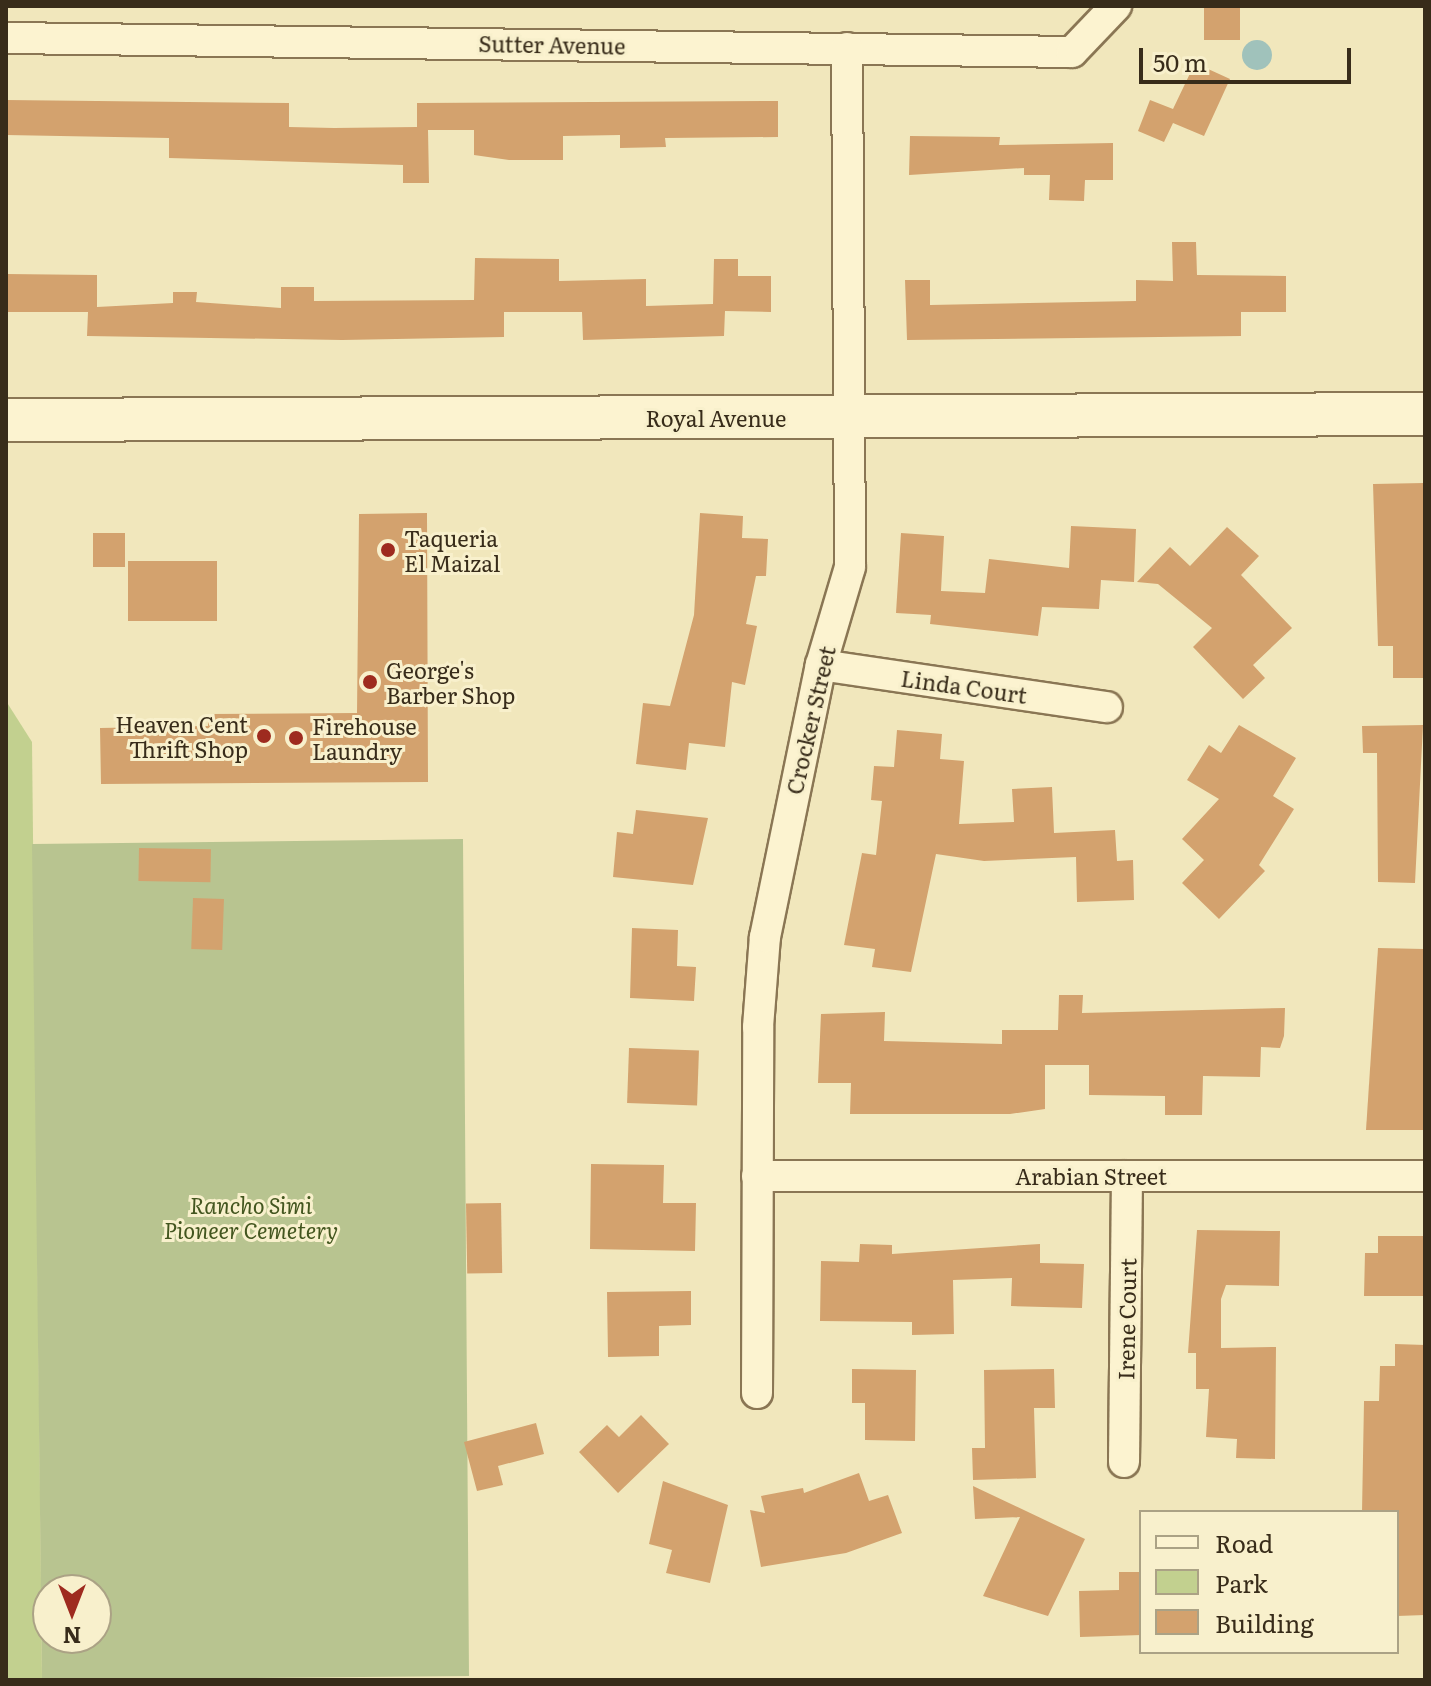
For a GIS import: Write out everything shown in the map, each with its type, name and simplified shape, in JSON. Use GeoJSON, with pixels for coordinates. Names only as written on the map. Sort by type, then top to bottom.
{"type":"FeatureCollection","features":[{"type":"Feature","properties":{"kind":"main road","name":"Royal Avenue"},"geometry":{"type":"LineString","coordinates":[[6,420],[1425,414]]}},
{"type":"Feature","properties":{"kind":"street","name":"Sutter Avenue"},"geometry":{"type":"LineString","coordinates":[[6,38],[1072,52],[1094,37],[1116,6]]}},
{"type":"Feature","properties":{"kind":"street","name":"Crocker Street"},"geometry":{"type":"LineString","coordinates":[[757,1393],[757,1176],[765,937],[821,665],[850,567],[845,418],[847,48]]}},
{"type":"Feature","properties":{"kind":"street","name":"Linda Court"},"geometry":{"type":"LineString","coordinates":[[821,665],[1107,707]]}},
{"type":"Feature","properties":{"kind":"street","name":"Arabian Street"},"geometry":{"type":"LineString","coordinates":[[757,1176],[1425,1176]]}},
{"type":"Feature","properties":{"kind":"street","name":"Irene Court"},"geometry":{"type":"LineString","coordinates":[[1124,1462],[1127,1176]]}},
{"type":"Feature","properties":{"kind":"green space"},"geometry":{"type":"Polygon","coordinates":[[[6,701],[32,742],[41,1574],[32,1574],[32,1654],[42,1654],[42,1680],[6,1680],[6,701]]]}},
{"type":"Feature","properties":{"kind":"green space","name":"Rancho Simi Pioneer Cemetery"},"geometry":{"type":"Polygon","coordinates":[[[463,839],[469,1676],[42,1680],[42,1654],[112,1654],[112,1574],[41,1574],[32,844],[463,839]]]}},
{"type":"Feature","properties":{"kind":"water"},"geometry":{"type":"Polygon","coordinates":[[[1257,40],[1268,44],[1272,55],[1268,66],[1257,70],[1246,66],[1242,55],[1246,44],[1257,40]]]}},
{"type":"Feature","properties":{"kind":"building"},"geometry":{"type":"Polygon","coordinates":[[[1204,6],[1240,6],[1240,40],[1204,40],[1204,6]]]}},
{"type":"Feature","properties":{"kind":"building"},"geometry":{"type":"Polygon","coordinates":[[[1195,63],[1230,79],[1204,136],[1173,123],[1164,142],[1138,131],[1150,100],[1173,109],[1195,63]]]}},
{"type":"Feature","properties":{"kind":"building"},"geometry":{"type":"Polygon","coordinates":[[[6,100],[289,103],[289,127],[334,128],[417,127],[417,103],[778,101],[778,137],[665,138],[666,147],[620,148],[620,135],[563,136],[563,160],[509,160],[474,155],[474,130],[428,130],[429,183],[403,183],[403,165],[169,158],[169,138],[6,135],[6,100]]]}},
{"type":"Feature","properties":{"kind":"building"},"geometry":{"type":"Polygon","coordinates":[[[910,136],[1000,137],[999,145],[1113,143],[1113,180],[1085,180],[1084,201],[1049,200],[1050,175],[1024,175],[1024,168],[909,175],[910,136]]]}},
{"type":"Feature","properties":{"kind":"building"},"geometry":{"type":"Polygon","coordinates":[[[1172,242],[1196,242],[1197,275],[1286,276],[1286,312],[1241,312],[1241,336],[907,340],[905,280],[930,280],[930,305],[1136,301],[1136,280],[1173,281],[1172,242]]]}},
{"type":"Feature","properties":{"kind":"building"},"geometry":{"type":"Polygon","coordinates":[[[475,258],[559,259],[559,281],[646,279],[646,306],[713,304],[714,259],[738,259],[738,276],[771,276],[771,312],[725,311],[724,336],[583,340],[582,312],[504,312],[504,337],[342,340],[87,336],[88,312],[6,312],[6,274],[97,275],[97,307],[173,303],[173,292],[197,292],[196,302],[281,308],[281,287],[314,287],[314,301],[474,300],[475,258]]]}},
{"type":"Feature","properties":{"kind":"building"},"geometry":{"type":"Polygon","coordinates":[[[1424,483],[1425,678],[1393,678],[1393,646],[1378,646],[1373,484],[1424,483]]]}},
{"type":"Feature","properties":{"kind":"building"},"geometry":{"type":"Polygon","coordinates":[[[427,513],[428,782],[101,784],[100,728],[208,726],[208,714],[357,713],[359,514],[427,513]]]}},
{"type":"Feature","properties":{"kind":"building"},"geometry":{"type":"Polygon","coordinates":[[[700,513],[743,516],[742,538],[768,539],[766,576],[756,576],[746,624],[757,626],[745,685],[732,682],[725,747],[689,743],[686,770],[636,764],[643,703],[670,706],[694,615],[700,513]]]}},
{"type":"Feature","properties":{"kind":"building"},"geometry":{"type":"Polygon","coordinates":[[[1071,526],[1136,529],[1134,582],[1101,580],[1099,609],[1042,607],[1038,636],[930,624],[931,615],[896,613],[901,533],[944,536],[941,591],[985,593],[989,559],[1069,568],[1071,526]]]}},
{"type":"Feature","properties":{"kind":"building"},"geometry":{"type":"Polygon","coordinates":[[[1227,527],[1259,556],[1241,575],[1292,628],[1253,665],[1265,678],[1243,699],[1193,647],[1212,628],[1158,584],[1137,582],[1170,547],[1190,566],[1227,527]]]}},
{"type":"Feature","properties":{"kind":"building"},"geometry":{"type":"Polygon","coordinates":[[[93,533],[125,533],[125,567],[93,567],[93,533]]]}},
{"type":"Feature","properties":{"kind":"building"},"geometry":{"type":"Polygon","coordinates":[[[128,561],[217,561],[217,621],[128,621],[128,561]]]}},
{"type":"Feature","properties":{"kind":"building"},"geometry":{"type":"Polygon","coordinates":[[[1239,725],[1296,758],[1273,796],[1294,809],[1259,865],[1265,871],[1219,919],[1182,883],[1204,860],[1182,839],[1219,799],[1187,780],[1209,745],[1221,753],[1239,725]]]}},
{"type":"Feature","properties":{"kind":"building"},"geometry":{"type":"Polygon","coordinates":[[[1423,725],[1415,883],[1378,882],[1377,753],[1363,753],[1362,726],[1423,725]]]}},
{"type":"Feature","properties":{"kind":"building"},"geometry":{"type":"Polygon","coordinates":[[[897,730],[942,734],[940,759],[964,761],[959,824],[1014,822],[1012,789],[1052,787],[1054,833],[1115,830],[1117,861],[1133,860],[1134,900],[1077,902],[1076,857],[984,861],[936,854],[911,972],[872,967],[875,949],[844,945],[862,853],[876,855],[882,801],[871,800],[874,766],[894,767],[897,730]]]}},
{"type":"Feature","properties":{"kind":"building"},"geometry":{"type":"Polygon","coordinates":[[[636,810],[708,818],[693,885],[613,877],[617,832],[633,834],[636,810]]]}},
{"type":"Feature","properties":{"kind":"building"},"geometry":{"type":"Polygon","coordinates":[[[139,848],[211,849],[210,882],[138,881],[139,848]]]}},
{"type":"Feature","properties":{"kind":"building"},"geometry":{"type":"Polygon","coordinates":[[[193,898],[224,899],[222,950],[191,949],[193,898]]]}},
{"type":"Feature","properties":{"kind":"building"},"geometry":{"type":"Polygon","coordinates":[[[632,928],[678,930],[677,966],[696,967],[694,1001],[630,998],[632,928]]]}},
{"type":"Feature","properties":{"kind":"building"},"geometry":{"type":"Polygon","coordinates":[[[1378,948],[1424,949],[1425,1130],[1366,1130],[1378,948]]]}},
{"type":"Feature","properties":{"kind":"building"},"geometry":{"type":"Polygon","coordinates":[[[1059,995],[1083,995],[1082,1013],[1285,1008],[1284,1036],[1280,1048],[1261,1047],[1260,1077],[1203,1076],[1202,1115],[1165,1115],[1165,1096],[1089,1095],[1089,1065],[1045,1065],[1045,1109],[1010,1114],[850,1114],[851,1083],[818,1083],[821,1014],[885,1012],[884,1041],[1002,1044],[1002,1030],[1058,1030],[1059,995]]]}},
{"type":"Feature","properties":{"kind":"building"},"geometry":{"type":"Polygon","coordinates":[[[629,1048],[699,1050],[697,1105],[627,1103],[629,1048]]]}},
{"type":"Feature","properties":{"kind":"building"},"geometry":{"type":"Polygon","coordinates":[[[591,1164],[664,1165],[663,1203],[696,1203],[695,1251],[590,1249],[591,1164]]]}},
{"type":"Feature","properties":{"kind":"building"},"geometry":{"type":"Polygon","coordinates":[[[501,1203],[502,1273],[467,1274],[466,1204],[501,1203]]]}},
{"type":"Feature","properties":{"kind":"building"},"geometry":{"type":"Polygon","coordinates":[[[1197,1230],[1280,1231],[1279,1286],[1226,1285],[1221,1299],[1221,1348],[1276,1347],[1275,1459],[1236,1458],[1237,1439],[1206,1437],[1209,1389],[1196,1389],[1196,1353],[1188,1353],[1197,1230]]]}},
{"type":"Feature","properties":{"kind":"building"},"geometry":{"type":"Polygon","coordinates":[[[1378,1236],[1424,1236],[1425,1296],[1364,1296],[1365,1253],[1378,1253],[1378,1236]]]}},
{"type":"Feature","properties":{"kind":"building"},"geometry":{"type":"Polygon","coordinates":[[[860,1244],[892,1245],[892,1254],[1040,1244],[1040,1263],[1084,1264],[1082,1308],[1011,1306],[1012,1278],[953,1280],[954,1334],[912,1335],[912,1322],[820,1321],[821,1261],[859,1262],[860,1244]]]}},
{"type":"Feature","properties":{"kind":"building"},"geometry":{"type":"Polygon","coordinates":[[[691,1291],[691,1325],[659,1326],[659,1356],[608,1357],[607,1292],[691,1291]]]}},
{"type":"Feature","properties":{"kind":"building"},"geometry":{"type":"Polygon","coordinates":[[[1395,1344],[1425,1345],[1425,1615],[1399,1616],[1399,1510],[1362,1510],[1364,1401],[1379,1401],[1380,1366],[1395,1366],[1395,1344]]]}},
{"type":"Feature","properties":{"kind":"building"},"geometry":{"type":"Polygon","coordinates":[[[852,1369],[916,1370],[915,1441],[865,1440],[865,1403],[852,1403],[852,1369]]]}},
{"type":"Feature","properties":{"kind":"building"},"geometry":{"type":"Polygon","coordinates":[[[1054,1369],[1055,1408],[1034,1408],[1036,1478],[973,1480],[972,1448],[985,1448],[984,1370],[1054,1369]]]}},
{"type":"Feature","properties":{"kind":"building"},"geometry":{"type":"Polygon","coordinates":[[[641,1415],[669,1444],[618,1493],[579,1452],[607,1425],[619,1437],[641,1415]]]}},
{"type":"Feature","properties":{"kind":"building"},"geometry":{"type":"Polygon","coordinates":[[[536,1423],[544,1454],[498,1466],[503,1485],[477,1491],[464,1442],[536,1423]]]}},
{"type":"Feature","properties":{"kind":"building"},"geometry":{"type":"Polygon","coordinates":[[[859,1473],[869,1501],[888,1495],[902,1533],[846,1553],[761,1567],[750,1510],[765,1513],[761,1496],[803,1488],[804,1493],[859,1473]]]}},
{"type":"Feature","properties":{"kind":"building"},"geometry":{"type":"Polygon","coordinates":[[[663,1481],[728,1505],[710,1583],[666,1573],[672,1550],[649,1544],[663,1481]]]}},
{"type":"Feature","properties":{"kind":"building"},"geometry":{"type":"Polygon","coordinates":[[[973,1486],[1085,1539],[1048,1616],[983,1596],[1020,1517],[975,1519],[973,1486]]]}},
{"type":"Feature","properties":{"kind":"building"},"geometry":{"type":"Polygon","coordinates":[[[1119,1572],[1139,1572],[1139,1635],[1080,1637],[1079,1591],[1119,1590],[1119,1572]]]}},
{"type":"Feature","properties":{"kind":"place","name":"Taqueria El Maizal"},"geometry":{"type":"Point","coordinates":[388,550]}},
{"type":"Feature","properties":{"kind":"place","name":"George's Barber Shop"},"geometry":{"type":"Point","coordinates":[370,682]}},
{"type":"Feature","properties":{"kind":"place","name":"Heaven Cent Thrift Shop"},"geometry":{"type":"Point","coordinates":[264,736]}},
{"type":"Feature","properties":{"kind":"place","name":"Firehouse Laundry"},"geometry":{"type":"Point","coordinates":[296,738]}}]}
